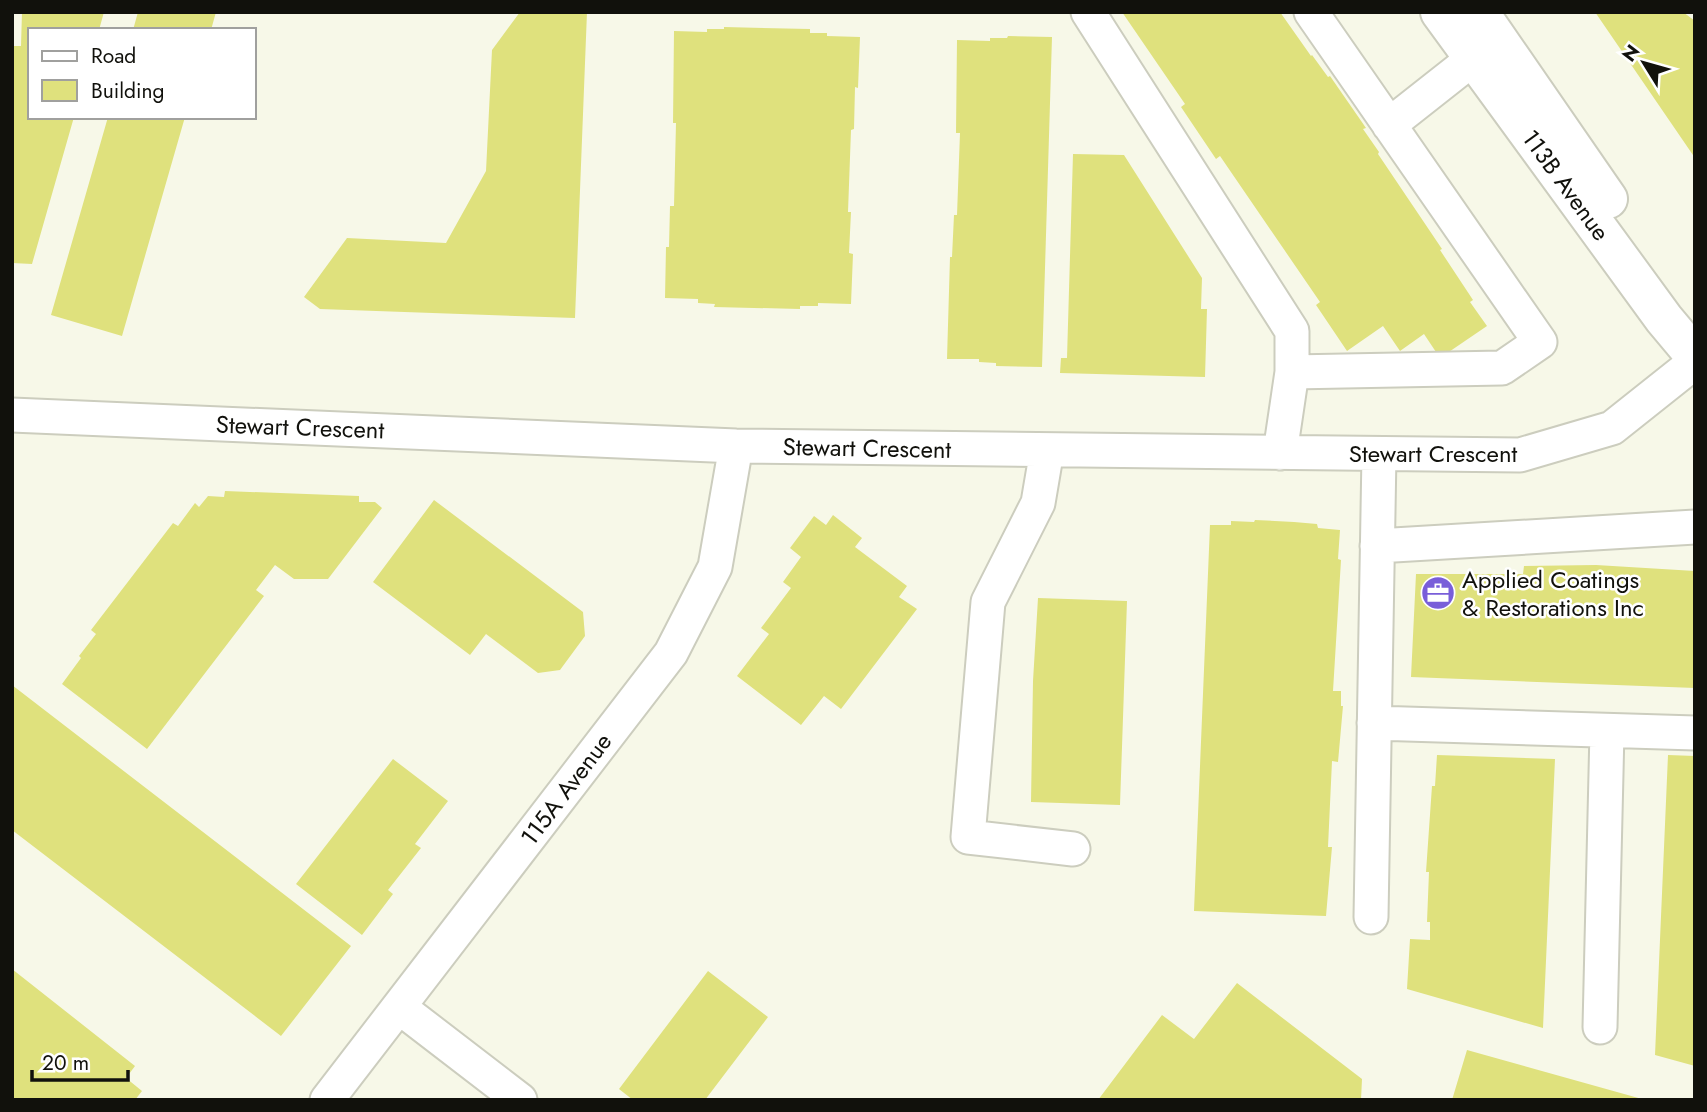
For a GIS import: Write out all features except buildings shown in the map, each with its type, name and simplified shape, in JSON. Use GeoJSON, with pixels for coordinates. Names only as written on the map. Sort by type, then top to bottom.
{"type":"FeatureCollection","features":[{"type":"Feature","properties":{"kind":"main road","name":"113B Avenue"},"geometry":{"type":"LineString","coordinates":[[1440,12],[1664,319],[1695,355]]}},
{"type":"Feature","properties":{"kind":"main road","name":"113B Avenue"},"geometry":{"type":"LineString","coordinates":[[1479,12],[1606,195],[1677,310],[1695,355]]}},
{"type":"Feature","properties":{"kind":"street"},"geometry":{"type":"LineString","coordinates":[[1088,12],[1292,331],[1292,372],[1280,453]]}},
{"type":"Feature","properties":{"kind":"street"},"geometry":{"type":"LineString","coordinates":[[1292,372],[1502,368],[1540,342],[1311,12]]}},
{"type":"Feature","properties":{"kind":"street"},"geometry":{"type":"LineString","coordinates":[[1390,125],[1474,58]]}},
{"type":"Feature","properties":{"kind":"street","name":"Stewart Crescent"},"geometry":{"type":"LineString","coordinates":[[12,415],[736,446],[1520,455],[1612,429],[1695,362]]}},
{"type":"Feature","properties":{"kind":"street","name":"115A Avenue"},"geometry":{"type":"LineString","coordinates":[[327,1100],[671,653],[715,567],[736,446]]}},
{"type":"Feature","properties":{"kind":"street"},"geometry":{"type":"LineString","coordinates":[[1047,450],[1038,503],[988,602],[968,837],[1073,849]]}},
{"type":"Feature","properties":{"kind":"street"},"geometry":{"type":"LineString","coordinates":[[1371,917],[1379,454]]}},
{"type":"Feature","properties":{"kind":"street"},"geometry":{"type":"LineString","coordinates":[[1377,546],[1695,527]]}},
{"type":"Feature","properties":{"kind":"street"},"geometry":{"type":"LineString","coordinates":[[1374,723],[1695,733]]}},
{"type":"Feature","properties":{"kind":"street"},"geometry":{"type":"LineString","coordinates":[[1600,1027],[1607,731]]}},
{"type":"Feature","properties":{"kind":"street"},"geometry":{"type":"LineString","coordinates":[[399,1007],[520,1100]]}},
{"type":"Feature","properties":{"kind":"place","name":"Applied Coatings & Restorations Inc"},"geometry":{"type":"Point","coordinates":[1438,593]}}]}
